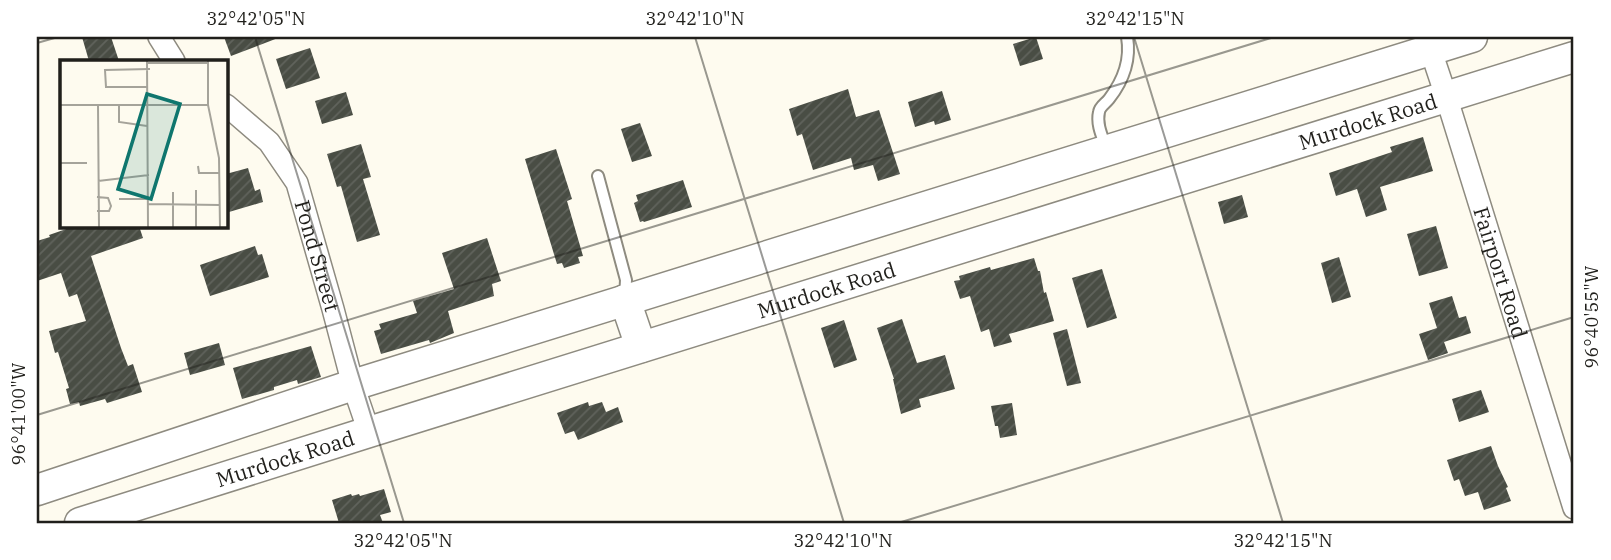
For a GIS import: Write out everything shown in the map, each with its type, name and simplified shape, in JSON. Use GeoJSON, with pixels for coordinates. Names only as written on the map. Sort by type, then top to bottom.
{"type":"FeatureCollection","features":[{"type":"Feature","properties":{"kind":"main road"},"geometry":{"type":"LineString","coordinates":[[37,490],[353,385],[1107,150],[1428,43],[1472,37]]}},
{"type":"Feature","properties":{"kind":"main road","name":"Murdock Road"},"geometry":{"type":"LineString","coordinates":[[79,523],[1574,57]]}},
{"type":"Feature","properties":{"kind":"main road"},"geometry":{"type":"LineString","coordinates":[[952,199],[968,245]]}},
{"type":"Feature","properties":{"kind":"main road"},"geometry":{"type":"LineString","coordinates":[[625,300],[641,347]]}},
{"type":"Feature","properties":{"kind":"street"},"geometry":{"type":"LineString","coordinates":[[159,37],[173,60]]}},
{"type":"Feature","properties":{"kind":"street","name":"Fairport Road"},"geometry":{"type":"LineString","coordinates":[[1428,43],[1574,508]]}},
{"type":"Feature","properties":{"kind":"street","name":"Pond Street"},"geometry":{"type":"LineString","coordinates":[[228,107],[270,142],[297,183],[353,385],[369,432]]}},
{"type":"Feature","properties":{"kind":"lane"},"geometry":{"type":"LineString","coordinates":[[1107,150],[1099,128],[1098,115],[1100,107],[1118,86],[1124,73],[1128,59],[1127,37]]}},
{"type":"Feature","properties":{"kind":"lane"},"geometry":{"type":"LineString","coordinates":[[598,176],[626,280],[625,300]]}},
{"type":"Feature","properties":{"kind":"building"},"geometry":{"type":"Polygon","coordinates":[[[82,37],[111,37],[119,60],[89,60],[82,37]]]}},
{"type":"Feature","properties":{"kind":"building"},"geometry":{"type":"Polygon","coordinates":[[[224,37],[278,37],[278,38],[231,56],[224,37]]]}},
{"type":"Feature","properties":{"kind":"building"},"geometry":{"type":"Polygon","coordinates":[[[1036,37],[1043,59],[1020,66],[1013,44],[1036,37]]]}},
{"type":"Feature","properties":{"kind":"building"},"geometry":{"type":"Polygon","coordinates":[[[310,48],[320,78],[286,89],[276,59],[310,48]]]}},
{"type":"Feature","properties":{"kind":"building"},"geometry":{"type":"Polygon","coordinates":[[[848,89],[856,117],[879,110],[900,174],[878,181],[873,165],[854,170],[851,158],[813,170],[802,134],[797,136],[789,109],[848,89]]]}},
{"type":"Feature","properties":{"kind":"building"},"geometry":{"type":"Polygon","coordinates":[[[942,91],[951,120],[935,125],[934,121],[915,127],[908,102],[942,91]]]}},
{"type":"Feature","properties":{"kind":"building"},"geometry":{"type":"Polygon","coordinates":[[[346,92],[353,115],[322,124],[315,101],[346,92]]]}},
{"type":"Feature","properties":{"kind":"building"},"geometry":{"type":"Polygon","coordinates":[[[640,123],[652,156],[632,162],[621,129],[640,123]]]}},
{"type":"Feature","properties":{"kind":"building"},"geometry":{"type":"Polygon","coordinates":[[[1423,137],[1433,171],[1380,187],[1387,210],[1366,217],[1357,189],[1336,196],[1329,173],[1392,152],[1390,147],[1423,137]]]}},
{"type":"Feature","properties":{"kind":"building"},"geometry":{"type":"Polygon","coordinates":[[[361,144],[371,177],[363,179],[380,235],[357,242],[341,186],[337,187],[327,154],[361,144]]]}},
{"type":"Feature","properties":{"kind":"building"},"geometry":{"type":"Polygon","coordinates":[[[556,149],[572,199],[567,201],[583,256],[578,257],[580,263],[564,268],[562,263],[557,264],[525,159],[556,149]]]}},
{"type":"Feature","properties":{"kind":"building"},"geometry":{"type":"Polygon","coordinates":[[[248,168],[255,191],[260,189],[263,202],[229,212],[228,173],[248,168]]]}},
{"type":"Feature","properties":{"kind":"building"},"geometry":{"type":"Polygon","coordinates":[[[683,180],[692,207],[640,222],[634,203],[638,201],[636,195],[683,180]]]}},
{"type":"Feature","properties":{"kind":"building"},"geometry":{"type":"Polygon","coordinates":[[[1242,195],[1248,217],[1224,224],[1218,202],[1242,195]]]}},
{"type":"Feature","properties":{"kind":"building"},"geometry":{"type":"Polygon","coordinates":[[[1436,226],[1448,268],[1419,276],[1407,234],[1436,226]]]}},
{"type":"Feature","properties":{"kind":"building"},"geometry":{"type":"Polygon","coordinates":[[[69,228],[140,228],[143,238],[91,256],[121,348],[128,366],[133,364],[142,392],[107,403],[105,399],[80,406],[79,402],[70,404],[66,389],[69,388],[49,331],[86,321],[77,294],[69,297],[61,273],[37,281],[37,241],[50,237],[49,235],[69,228]]]}},
{"type":"Feature","properties":{"kind":"building"},"geometry":{"type":"Polygon","coordinates":[[[487,238],[501,281],[492,284],[494,296],[448,311],[454,333],[430,343],[429,340],[381,354],[374,331],[381,329],[379,324],[417,313],[413,301],[454,289],[442,253],[487,238]]]}},
{"type":"Feature","properties":{"kind":"building"},"geometry":{"type":"Polygon","coordinates":[[[255,246],[258,255],[262,254],[269,277],[210,296],[200,265],[255,246]]]}},
{"type":"Feature","properties":{"kind":"building"},"geometry":{"type":"Polygon","coordinates":[[[1339,257],[1351,297],[1332,303],[1321,263],[1339,257]]]}},
{"type":"Feature","properties":{"kind":"building"},"geometry":{"type":"Polygon","coordinates":[[[1034,258],[1054,321],[1009,334],[1012,342],[994,347],[989,329],[981,332],[970,296],[960,299],[954,281],[960,280],[959,276],[990,267],[991,270],[1034,258]]]}},
{"type":"Feature","properties":{"kind":"building"},"geometry":{"type":"Polygon","coordinates":[[[1102,269],[1117,318],[1087,328],[1072,278],[1102,269]]]}},
{"type":"Feature","properties":{"kind":"building"},"geometry":{"type":"Polygon","coordinates":[[[1452,296],[1459,318],[1466,316],[1471,333],[1444,342],[1448,353],[1428,360],[1419,334],[1437,328],[1429,303],[1452,296]]]}},
{"type":"Feature","properties":{"kind":"building"},"geometry":{"type":"Polygon","coordinates":[[[902,319],[917,363],[945,355],[955,389],[919,399],[921,407],[901,414],[894,379],[877,328],[902,319]]]}},
{"type":"Feature","properties":{"kind":"building"},"geometry":{"type":"Polygon","coordinates":[[[844,320],[857,360],[834,368],[821,328],[844,320]]]}},
{"type":"Feature","properties":{"kind":"building"},"geometry":{"type":"Polygon","coordinates":[[[1067,329],[1081,383],[1067,386],[1053,333],[1067,329]]]}},
{"type":"Feature","properties":{"kind":"building"},"geometry":{"type":"Polygon","coordinates":[[[219,343],[225,365],[190,375],[184,353],[219,343]]]}},
{"type":"Feature","properties":{"kind":"building"},"geometry":{"type":"Polygon","coordinates":[[[311,346],[321,377],[298,384],[297,380],[242,399],[233,368],[311,346]]]}},
{"type":"Feature","properties":{"kind":"building"},"geometry":{"type":"Polygon","coordinates":[[[1481,390],[1489,412],[1459,422],[1452,399],[1481,390]]]}},
{"type":"Feature","properties":{"kind":"building"},"geometry":{"type":"Polygon","coordinates":[[[588,402],[589,406],[602,402],[606,412],[618,407],[623,422],[578,440],[574,431],[565,434],[557,413],[588,402]]]}},
{"type":"Feature","properties":{"kind":"building"},"geometry":{"type":"Polygon","coordinates":[[[1012,403],[1017,435],[1000,438],[991,406],[1012,403]]]}},
{"type":"Feature","properties":{"kind":"building"},"geometry":{"type":"Polygon","coordinates":[[[1491,446],[1511,501],[1484,510],[1478,492],[1465,496],[1459,479],[1454,481],[1447,460],[1491,446]]]}},
{"type":"Feature","properties":{"kind":"building"},"geometry":{"type":"Polygon","coordinates":[[[384,489],[391,512],[380,515],[383,523],[339,523],[332,500],[384,489]]]}}]}
